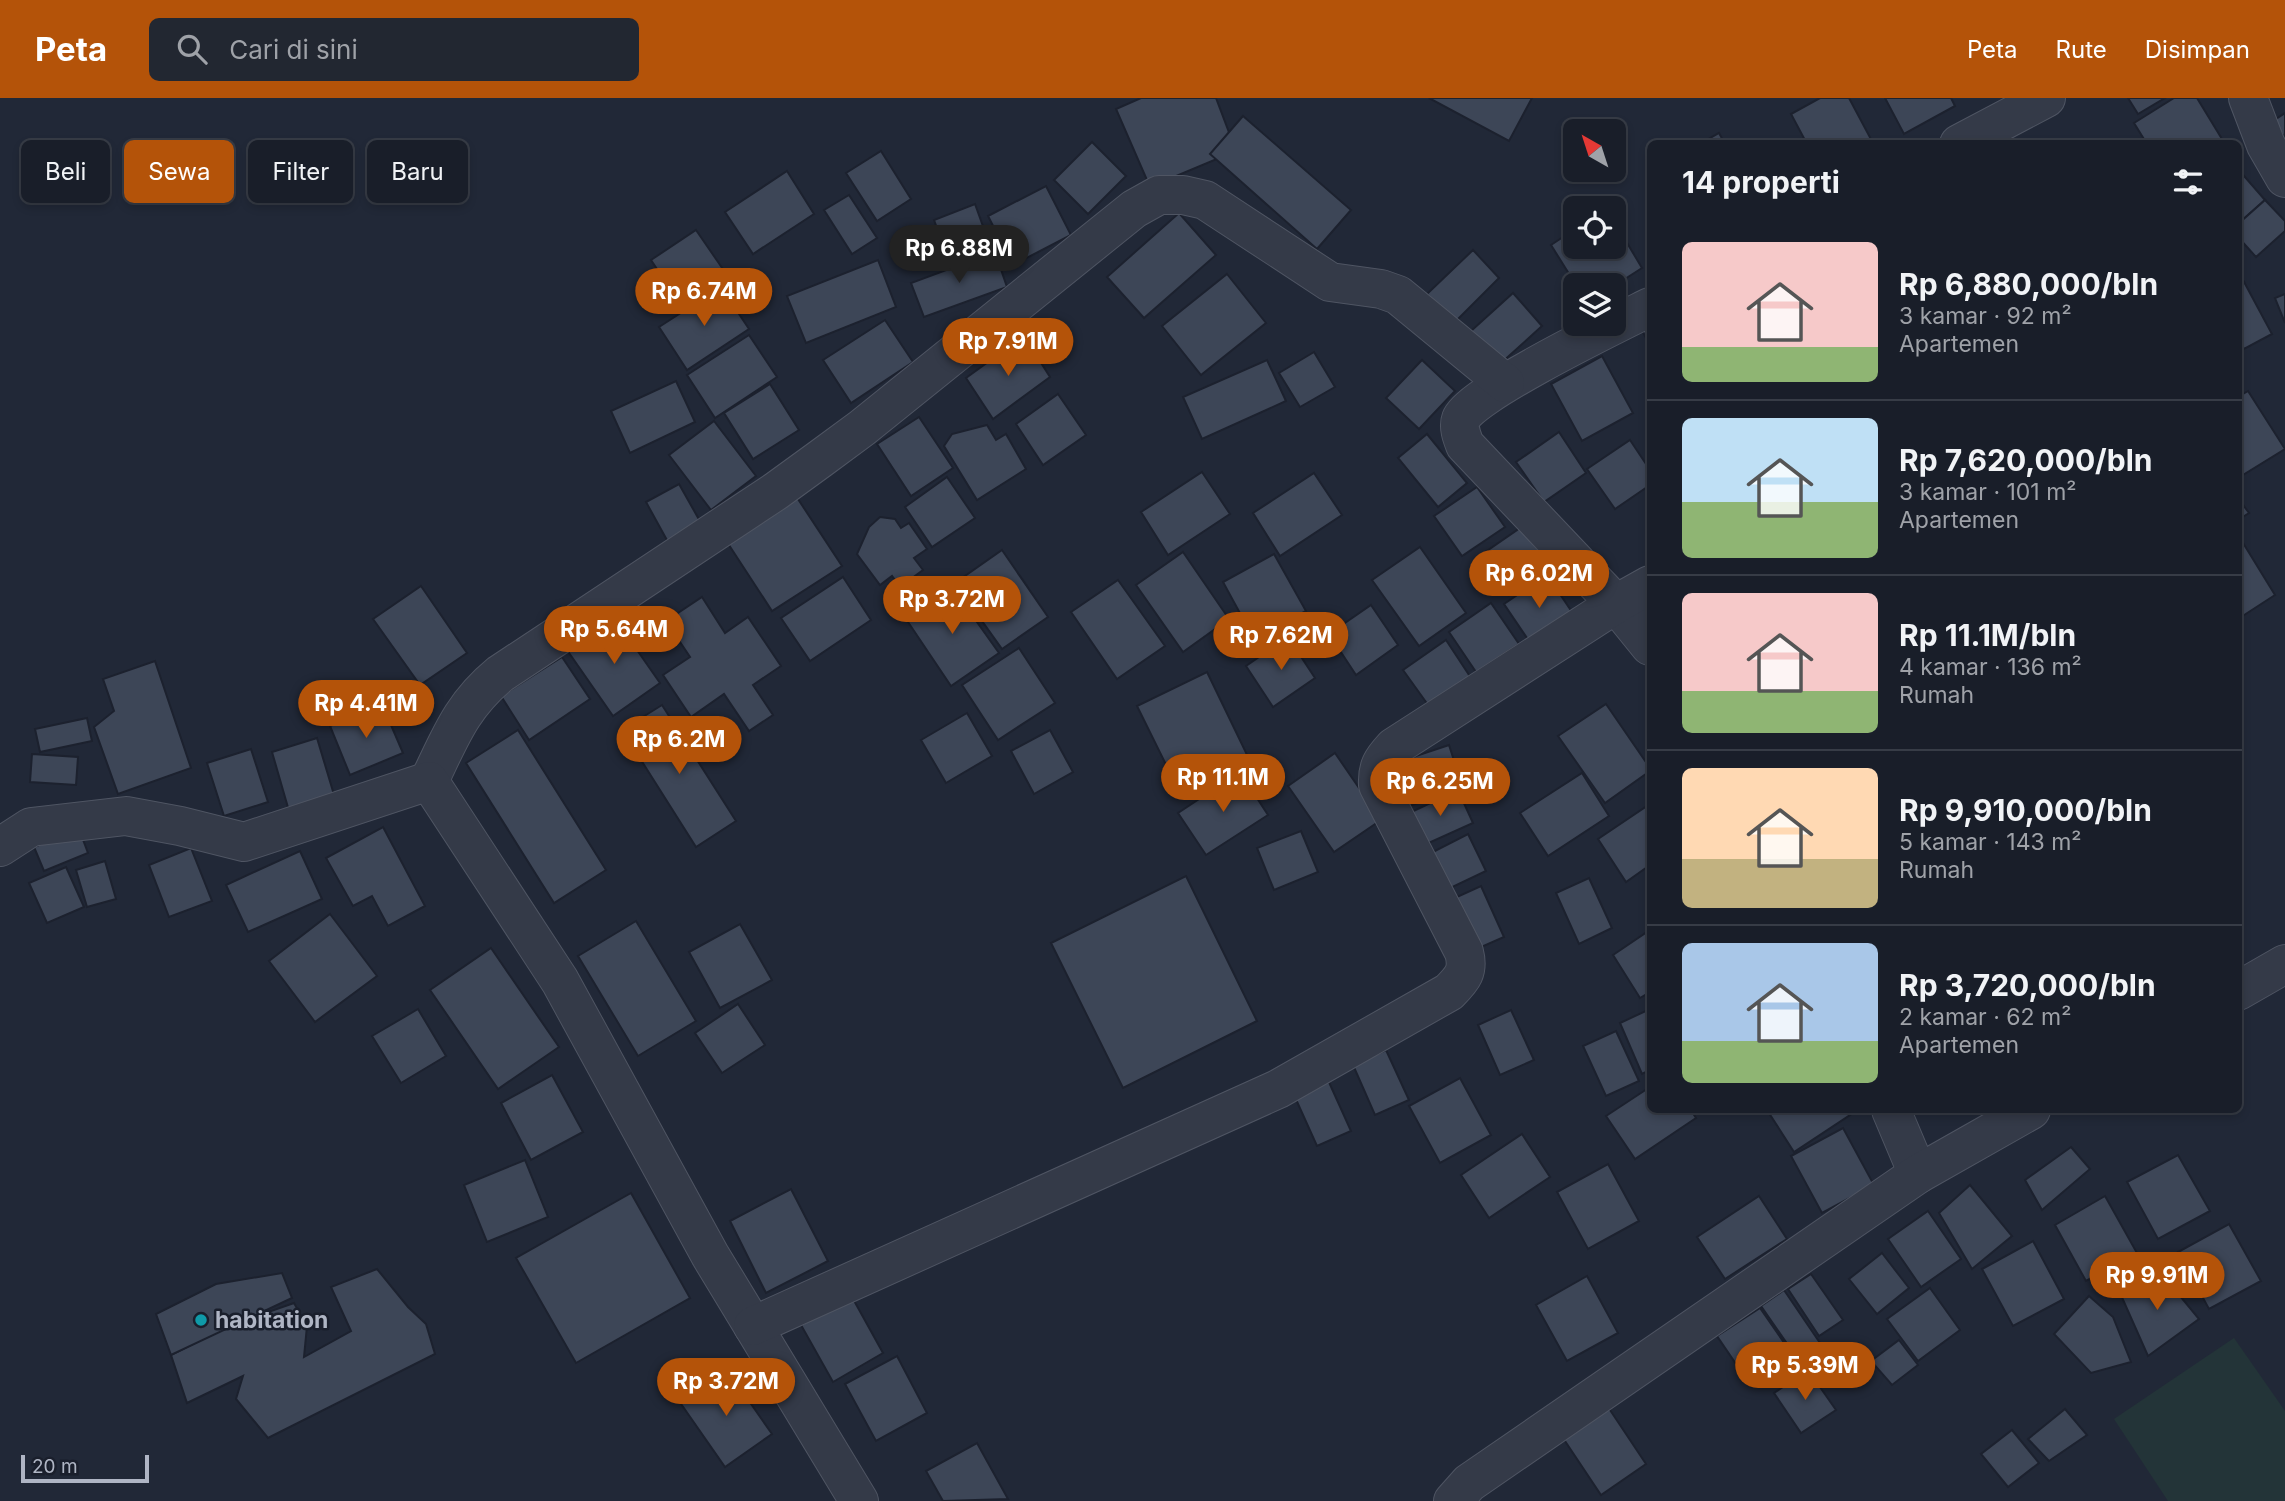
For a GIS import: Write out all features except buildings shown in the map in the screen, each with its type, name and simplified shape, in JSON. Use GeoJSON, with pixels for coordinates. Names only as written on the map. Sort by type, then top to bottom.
{"type":"FeatureCollection","features":[{"type":"Feature","properties":{"kind":"street"},"geometry":{"type":"LineString","coordinates":[[1967,140],[2046,98]]}},
{"type":"Feature","properties":{"kind":"street"},"geometry":{"type":"LineString","coordinates":[[2248,98],[2266,145],[2285,178]]}},
{"type":"Feature","properties":{"kind":"street"},"geometry":{"type":"LineString","coordinates":[[0,847],[30,827],[126,816],[244,842],[429,781],[465,709],[481,690],[798,475],[862,428],[1134,209],[1159,195],[1183,195],[1205,200],[1330,282],[1381,289],[1398,295],[1505,383]]}},
{"type":"Feature","properties":{"kind":"street"},"geometry":{"type":"LineString","coordinates":[[1647,309],[1505,383],[1471,405],[1461,418],[1460,431],[1465,444],[1615,604],[1647,642]]}},
{"type":"Feature","properties":{"kind":"street"},"geometry":{"type":"LineString","coordinates":[[753,1326],[1269,1094],[1449,992],[1463,979],[1467,966],[1464,951],[1378,785],[1377,771],[1394,747],[1647,586]]}},
{"type":"Feature","properties":{"kind":"street"},"geometry":{"type":"LineString","coordinates":[[429,781],[560,981],[710,1255],[859,1501]]}},
{"type":"Feature","properties":{"kind":"street"},"geometry":{"type":"LineString","coordinates":[[2242,989],[2285,964]]}},
{"type":"Feature","properties":{"kind":"street"},"geometry":{"type":"LineString","coordinates":[[1892,1113],[1919,1174]]}},
{"type":"Feature","properties":{"kind":"street"},"geometry":{"type":"LineString","coordinates":[[1453,1501],[1469,1483],[1919,1174],[2026,1113]]}},
{"type":"Feature","properties":{"kind":"shaded area"},"geometry":{"type":"Polygon","coordinates":[[[2234,1338],[2285,1411],[2285,1501],[2168,1501],[2114,1419],[2234,1338]]]}},
{"type":"Feature","properties":{"kind":"place","name":"habitation"},"geometry":{"type":"Point","coordinates":[201,1320]}}]}
